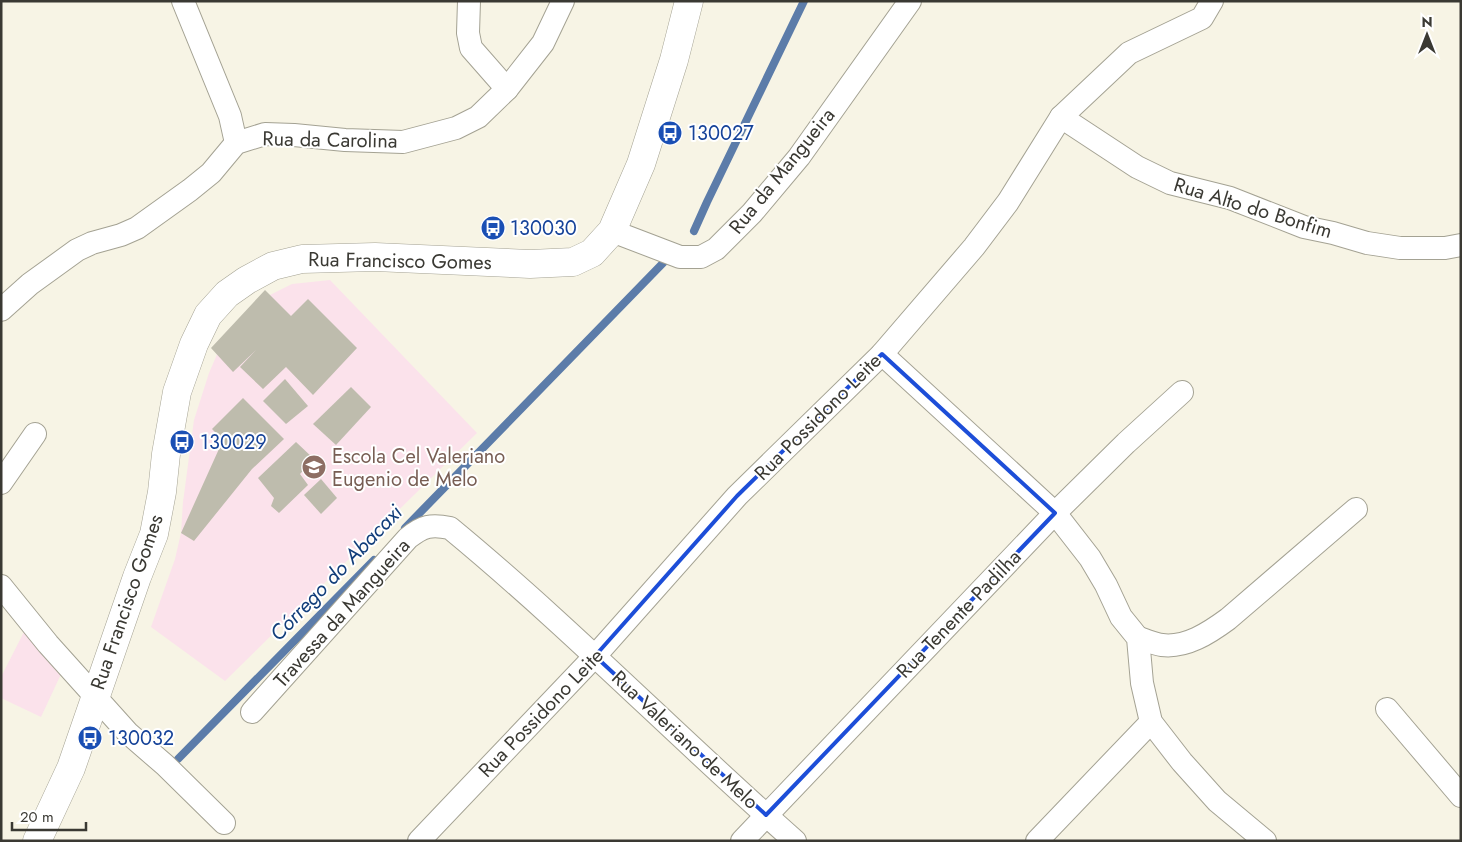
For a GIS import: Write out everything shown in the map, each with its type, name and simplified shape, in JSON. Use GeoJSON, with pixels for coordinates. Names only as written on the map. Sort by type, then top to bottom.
{"type":"FeatureCollection","features":[{"type":"Feature","properties":{"kind":"street"},"geometry":{"type":"LineString","coordinates":[[183,1],[230,116],[236,143]]}},
{"type":"Feature","properties":{"kind":"street"},"geometry":{"type":"LineString","coordinates":[[469,1],[468,33],[471,48],[508,89]]}},
{"type":"Feature","properties":{"kind":"street","name":"Rua da Carolina"},"geometry":{"type":"LineString","coordinates":[[1,310],[30,284],[77,250],[137,228],[170,205],[211,173],[236,143],[265,134],[294,134],[345,140],[403,142],[428,137],[463,125],[478,117],[508,89],[542,44],[563,1]]}},
{"type":"Feature","properties":{"kind":"street","name":"Rua Francisco Gomes"},"geometry":{"type":"LineString","coordinates":[[37,841],[71,768],[137,577],[154,534],[177,392],[194,344],[208,315],[228,294],[247,280],[273,266],[302,259],[375,257],[530,264],[573,262],[592,252],[612,231],[641,164],[674,60],[689,1]]}},
{"type":"Feature","properties":{"kind":"street","name":"Rua da Mangueira"},"geometry":{"type":"LineString","coordinates":[[612,231],[680,257],[701,257],[716,249],[752,213],[799,157],[910,1]]}},
{"type":"Feature","properties":{"kind":"street","name":"Rua Possidono Leite"},"geometry":{"type":"LineString","coordinates":[[419,841],[595,656],[738,496],[882,354],[974,247],[1008,202],[1062,117],[1129,53],[1202,18],[1212,1]]}},
{"type":"Feature","properties":{"kind":"street","name":"Rua Alto do Bonfim"},"geometry":{"type":"LineString","coordinates":[[1062,117],[1137,167],[1170,183],[1230,198],[1304,227],[1367,243],[1400,248],[1445,248],[1461,245]]}},
{"type":"Feature","properties":{"kind":"street"},"geometry":{"type":"LineString","coordinates":[[882,354],[1055,514],[1090,558],[1106,584],[1121,617],[1138,638],[1142,683],[1151,722],[1182,762],[1217,801],[1265,841]]}},
{"type":"Feature","properties":{"kind":"street","name":"Rua Tenente Padilha"},"geometry":{"type":"LineString","coordinates":[[742,841],[1055,514],[1126,443],[1182,392]]}},
{"type":"Feature","properties":{"kind":"street"},"geometry":{"type":"LineString","coordinates":[[1,482],[35,434]]}},
{"type":"Feature","properties":{"kind":"street"},"geometry":{"type":"LineString","coordinates":[[1138,638],[1162,645],[1190,642],[1210,632],[1228,619],[1356,509]]}},
{"type":"Feature","properties":{"kind":"street","name":"Travessa da Mangueira"},"geometry":{"type":"LineString","coordinates":[[252,712],[408,538],[420,529],[436,525],[450,528],[464,540]]}},
{"type":"Feature","properties":{"kind":"street","name":"Rua Valeriano de Melo"},"geometry":{"type":"LineString","coordinates":[[464,540],[595,656],[795,841]]}},
{"type":"Feature","properties":{"kind":"street"},"geometry":{"type":"LineString","coordinates":[[1,586],[48,644],[128,733],[224,823]]}},
{"type":"Feature","properties":{"kind":"street"},"geometry":{"type":"LineString","coordinates":[[1387,709],[1461,796]]}},
{"type":"Feature","properties":{"kind":"street"},"geometry":{"type":"LineString","coordinates":[[1037,841],[1151,722]]}},
{"type":"Feature","properties":{"kind":"highlighted area"},"geometry":{"type":"Polygon","coordinates":[[[882,354],[1055,513],[766,815],[595,656],[737,496],[882,354]]]}},
{"type":"Feature","properties":{"kind":"shaded area","name":"Escola Cel Valeriano Eugenio de Melo"},"geometry":{"type":"Polygon","coordinates":[[[330,280],[477,433],[225,681],[151,627],[175,559],[181,533],[183,502],[194,420],[209,373],[227,331],[266,297],[292,284],[330,280]]]}},
{"type":"Feature","properties":{"kind":"shaded area"},"geometry":{"type":"Polygon","coordinates":[[[26,628],[62,672],[41,717],[1,698],[1,677],[26,628]]]}},
{"type":"Feature","properties":{"kind":"building"},"geometry":{"type":"Polygon","coordinates":[[[265,290],[291,316],[308,299],[357,348],[313,395],[286,367],[263,389],[240,367],[256,350],[233,372],[211,348],[265,290]]]}},
{"type":"Feature","properties":{"kind":"building"},"geometry":{"type":"Polygon","coordinates":[[[285,379],[308,406],[286,424],[263,401],[285,379]]]}},
{"type":"Feature","properties":{"kind":"building"},"geometry":{"type":"Polygon","coordinates":[[[351,387],[371,407],[336,445],[313,424],[351,387]]]}},
{"type":"Feature","properties":{"kind":"building"},"geometry":{"type":"Polygon","coordinates":[[[243,398],[284,439],[252,469],[194,541],[181,533],[223,440],[212,429],[243,398]]]}},
{"type":"Feature","properties":{"kind":"building"},"geometry":{"type":"Polygon","coordinates":[[[296,442],[314,459],[300,474],[308,485],[279,513],[271,506],[274,498],[258,478],[296,442]]]}},
{"type":"Feature","properties":{"kind":"building"},"geometry":{"type":"Polygon","coordinates":[[[321,479],[337,498],[321,514],[304,495],[321,479]]]}},
{"type":"Feature","properties":{"kind":"waterway","name":"Córrego do Abacaxi"},"geometry":{"type":"LineString","coordinates":[[694,231],[804,1]]}},
{"type":"Feature","properties":{"kind":"waterway","name":"Córrego do Abacaxi"},"geometry":{"type":"LineString","coordinates":[[405,528],[665,261]]}},
{"type":"Feature","properties":{"kind":"waterway","name":"Córrego do Abacaxi"},"geometry":{"type":"LineString","coordinates":[[178,759],[374,560]]}},
{"type":"Feature","properties":{"kind":"place","name":"130027"},"geometry":{"type":"Point","coordinates":[670,133]}},
{"type":"Feature","properties":{"kind":"place","name":"130030"},"geometry":{"type":"Point","coordinates":[493,228]}},
{"type":"Feature","properties":{"kind":"place","name":"130029"},"geometry":{"type":"Point","coordinates":[182,442]}},
{"type":"Feature","properties":{"kind":"place","name":"Escola Cel Valeriano Eugenio de Melo"},"geometry":{"type":"Point","coordinates":[314,467]}},
{"type":"Feature","properties":{"kind":"place","name":"130032"},"geometry":{"type":"Point","coordinates":[90,738]}}]}
